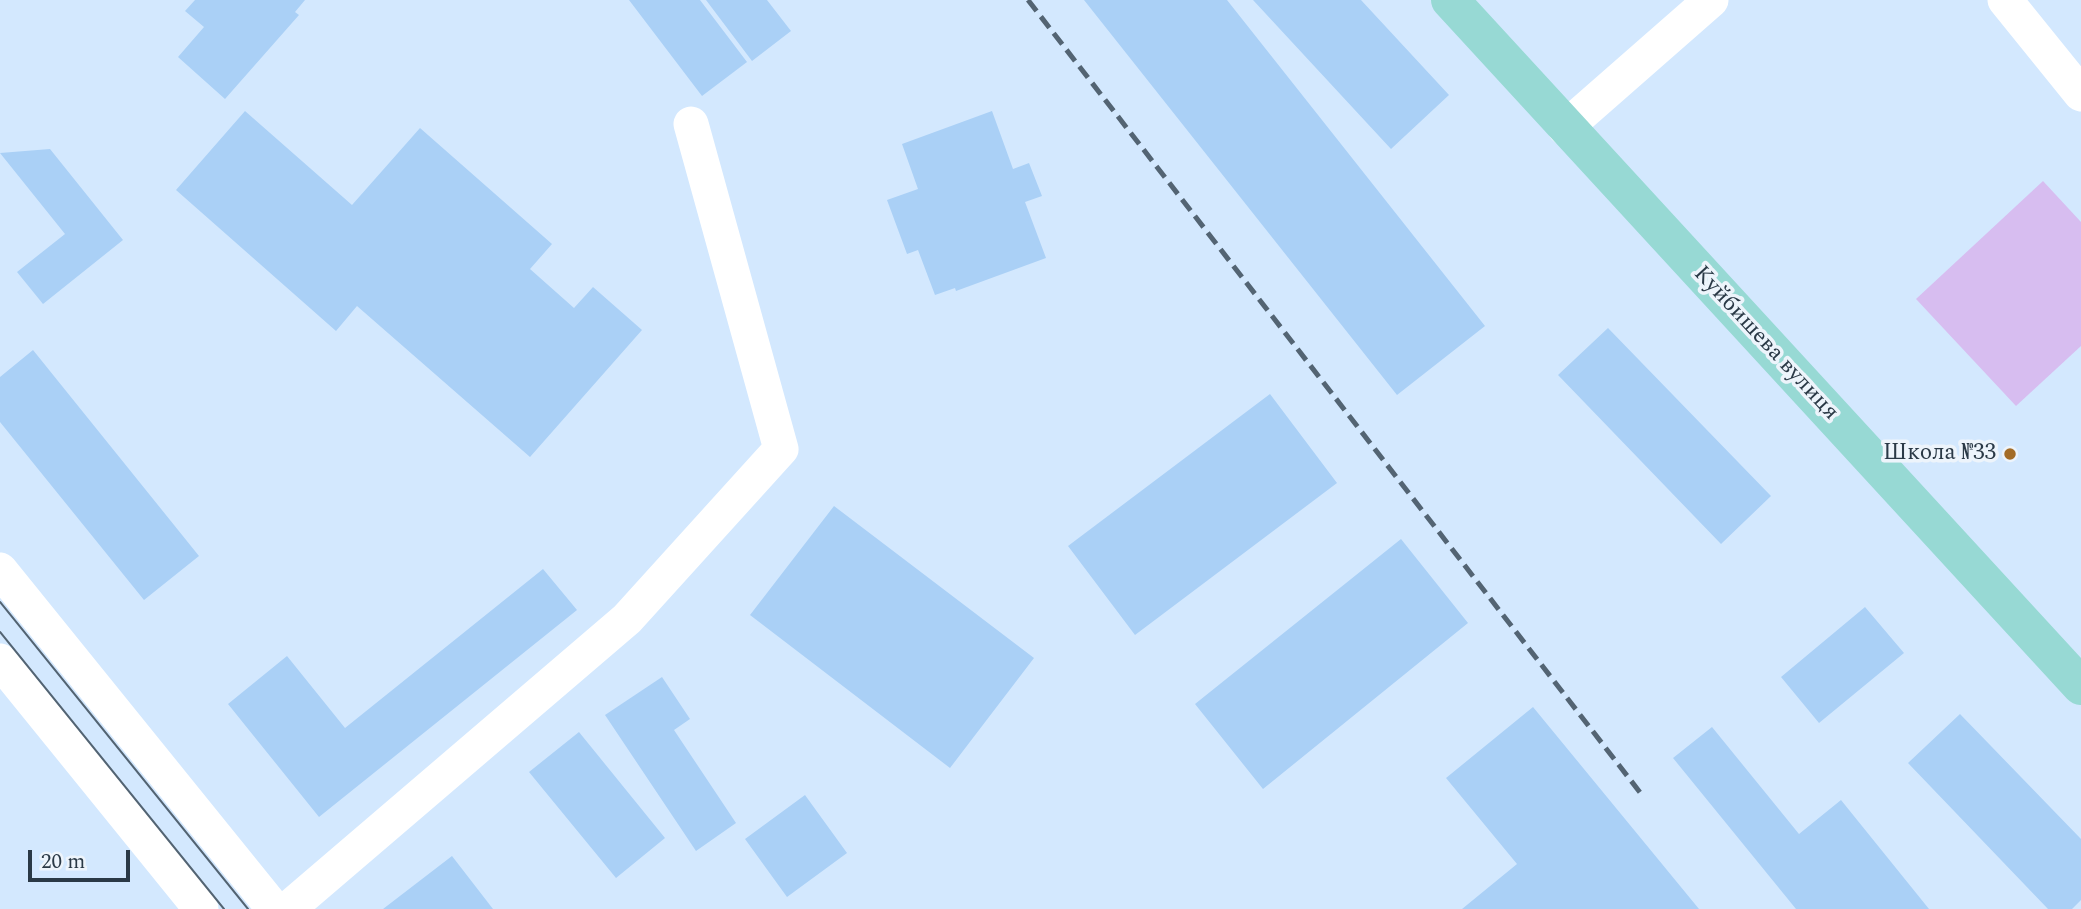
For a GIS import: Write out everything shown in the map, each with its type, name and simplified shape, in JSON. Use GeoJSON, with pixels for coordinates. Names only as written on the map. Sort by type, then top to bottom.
{"type":"FeatureCollection","features":[{"type":"Feature","properties":{"kind":"main road","name":"Куйбишева вулиця"},"geometry":{"type":"LineString","coordinates":[[1450,0],[2081,686]]}},
{"type":"Feature","properties":{"kind":"street"},"geometry":{"type":"LineString","coordinates":[[1565,128],[1711,0]]}},
{"type":"Feature","properties":{"kind":"street"},"geometry":{"type":"LineString","coordinates":[[2005,0],[2081,94]]}},
{"type":"Feature","properties":{"kind":"street"},"geometry":{"type":"LineString","coordinates":[[288,909],[627,619],[781,449],[691,124]]}},
{"type":"Feature","properties":{"kind":"street"},"geometry":{"type":"LineString","coordinates":[[0,570],[274,909]]}},
{"type":"Feature","properties":{"kind":"street"},"geometry":{"type":"LineString","coordinates":[[0,661],[201,909]]}},
{"type":"Feature","properties":{"kind":"shaded area"},"geometry":{"type":"Polygon","coordinates":[[[2043,181],[2081,222],[2081,346],[2016,406],[1916,299],[2043,181]]]}},
{"type":"Feature","properties":{"kind":"building"},"geometry":{"type":"Polygon","coordinates":[[[195,0],[305,0],[295,12],[299,15],[225,99],[178,57],[204,27],[185,11],[195,0]]]}},
{"type":"Feature","properties":{"kind":"building"},"geometry":{"type":"Polygon","coordinates":[[[629,0],[700,0],[747,62],[702,96],[629,0]]]}},
{"type":"Feature","properties":{"kind":"building"},"geometry":{"type":"Polygon","coordinates":[[[706,0],[767,0],[791,31],[752,61],[706,0]]]}},
{"type":"Feature","properties":{"kind":"building"},"geometry":{"type":"Polygon","coordinates":[[[1084,0],[1227,0],[1485,326],[1397,395],[1084,0]]]}},
{"type":"Feature","properties":{"kind":"building"},"geometry":{"type":"Polygon","coordinates":[[[1253,0],[1361,0],[1449,95],[1391,149],[1253,0]]]}},
{"type":"Feature","properties":{"kind":"building"},"geometry":{"type":"Polygon","coordinates":[[[245,111],[352,205],[420,128],[552,244],[530,269],[574,308],[593,287],[642,330],[530,457],[357,306],[336,331],[176,190],[245,111]]]}},
{"type":"Feature","properties":{"kind":"building"},"geometry":{"type":"Polygon","coordinates":[[[992,111],[1013,169],[1029,163],[1042,196],[1025,202],[1046,258],[956,291],[955,288],[935,295],[918,250],[907,254],[887,200],[918,189],[902,144],[992,111]]]}},
{"type":"Feature","properties":{"kind":"building"},"geometry":{"type":"Polygon","coordinates":[[[50,149],[123,240],[43,304],[17,272],[65,234],[0,153],[50,149]]]}},
{"type":"Feature","properties":{"kind":"building"},"geometry":{"type":"Polygon","coordinates":[[[1608,328],[1771,496],[1721,544],[1558,375],[1608,328]]]}},
{"type":"Feature","properties":{"kind":"building"},"geometry":{"type":"Polygon","coordinates":[[[33,350],[199,556],[144,600],[0,422],[0,377],[33,350]]]}},
{"type":"Feature","properties":{"kind":"building"},"geometry":{"type":"Polygon","coordinates":[[[1270,394],[1337,483],[1135,635],[1068,546],[1270,394]]]}},
{"type":"Feature","properties":{"kind":"building"},"geometry":{"type":"Polygon","coordinates":[[[834,506],[1034,658],[950,768],[750,615],[834,506]]]}},
{"type":"Feature","properties":{"kind":"building"},"geometry":{"type":"Polygon","coordinates":[[[1401,539],[1468,623],[1263,789],[1195,704],[1401,539]]]}},
{"type":"Feature","properties":{"kind":"building"},"geometry":{"type":"Polygon","coordinates":[[[543,569],[577,610],[319,817],[228,704],[287,656],[345,728],[543,569]]]}},
{"type":"Feature","properties":{"kind":"building"},"geometry":{"type":"Polygon","coordinates":[[[1865,607],[1904,653],[1819,723],[1781,677],[1865,607]]]}},
{"type":"Feature","properties":{"kind":"building"},"geometry":{"type":"Polygon","coordinates":[[[662,677],[690,719],[674,730],[736,823],[696,851],[605,715],[662,677]]]}},
{"type":"Feature","properties":{"kind":"building"},"geometry":{"type":"Polygon","coordinates":[[[1533,707],[1699,909],[1462,909],[1517,864],[1446,778],[1533,707]]]}},
{"type":"Feature","properties":{"kind":"building"},"geometry":{"type":"Polygon","coordinates":[[[1960,714],[2081,839],[2081,900],[2072,909],[2048,909],[1908,763],[1960,714]]]}},
{"type":"Feature","properties":{"kind":"building"},"geometry":{"type":"Polygon","coordinates":[[[1712,727],[1799,834],[1841,800],[1929,909],[1796,909],[1673,758],[1712,727]]]}},
{"type":"Feature","properties":{"kind":"building"},"geometry":{"type":"Polygon","coordinates":[[[579,732],[665,838],[616,878],[529,772],[579,732]]]}},
{"type":"Feature","properties":{"kind":"building"},"geometry":{"type":"Polygon","coordinates":[[[805,795],[847,853],[787,897],[745,839],[805,795]]]}},
{"type":"Feature","properties":{"kind":"building"},"geometry":{"type":"Polygon","coordinates":[[[452,856],[493,909],[383,909],[452,856]]]}},
{"type":"Feature","properties":{"kind":"tram line"},"geometry":{"type":"LineString","coordinates":[[0,602],[248,909]]}},
{"type":"Feature","properties":{"kind":"tram line"},"geometry":{"type":"LineString","coordinates":[[0,632],[224,909]]}},
{"type":"Feature","properties":{"kind":"railway"},"geometry":{"type":"LineString","coordinates":[[1028,0],[1642,795]]}},
{"type":"Feature","properties":{"kind":"place","name":"Школа №33"},"geometry":{"type":"Point","coordinates":[2010,454]}}]}
